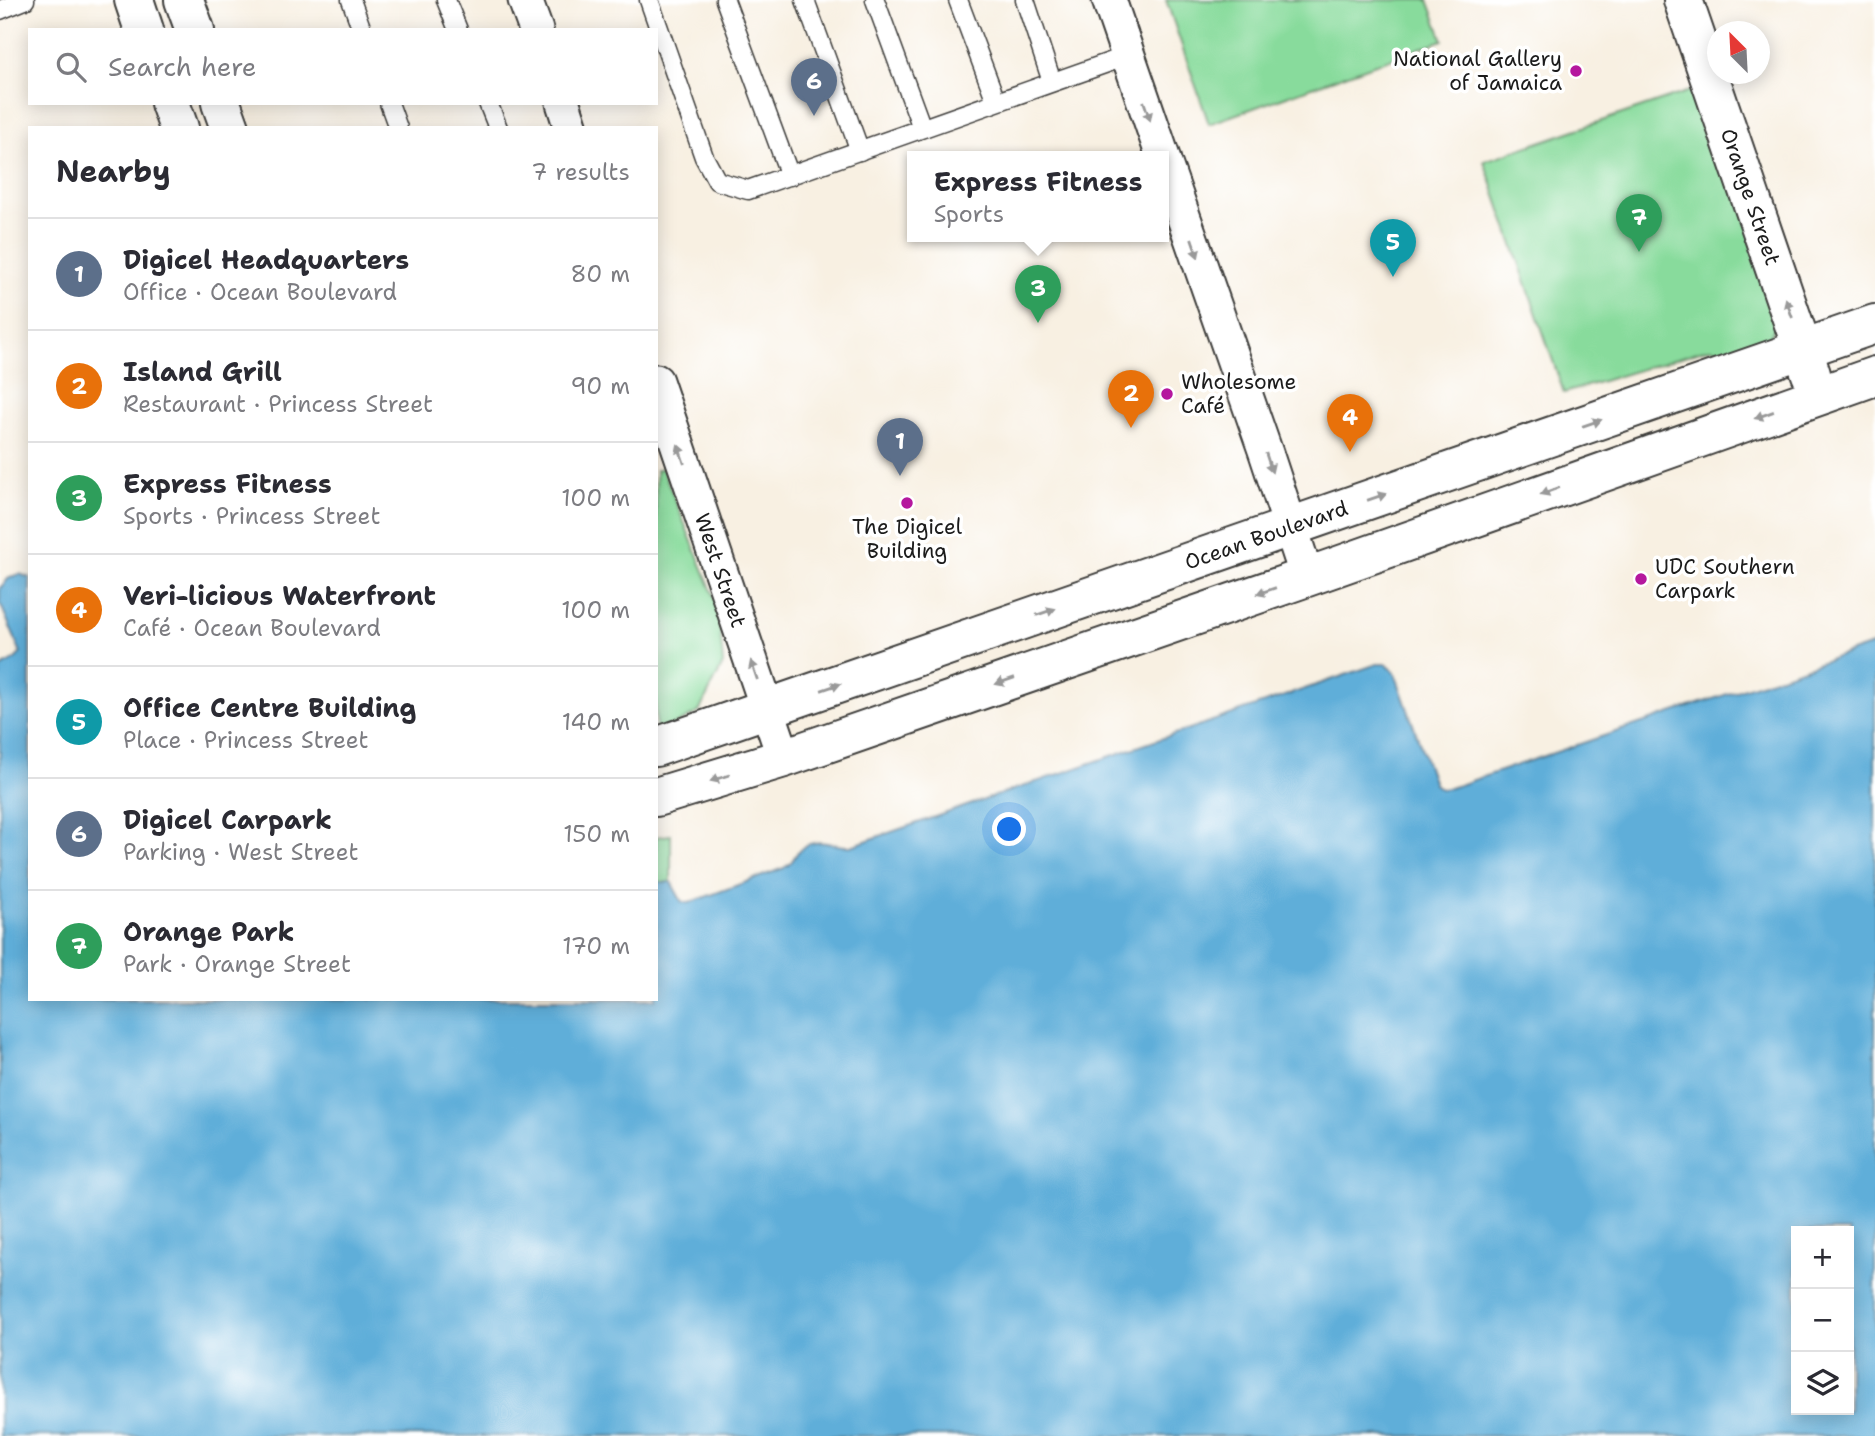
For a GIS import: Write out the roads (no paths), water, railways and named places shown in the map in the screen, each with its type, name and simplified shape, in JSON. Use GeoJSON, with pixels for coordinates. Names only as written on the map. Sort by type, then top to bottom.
{"type":"FeatureCollection","features":[{"type":"Feature","properties":{"kind":"street"},"geometry":{"type":"LineString","coordinates":[[134,0],[143,28]]}},
{"type":"Feature","properties":{"kind":"street"},"geometry":{"type":"LineString","coordinates":[[184,0],[194,28]]}},
{"type":"Feature","properties":{"kind":"street"},"geometry":{"type":"LineString","coordinates":[[525,0],[535,28]]}},
{"type":"Feature","properties":{"kind":"street"},"geometry":{"type":"LineString","coordinates":[[1109,0],[1160,151]]}},
{"type":"Feature","properties":{"kind":"street","name":"Orange Street"},"geometry":{"type":"LineString","coordinates":[[1683,0],[1819,395]]}},
{"type":"Feature","properties":{"kind":"street"},"geometry":{"type":"LineString","coordinates":[[171,105],[178,126]]}},
{"type":"Feature","properties":{"kind":"street"},"geometry":{"type":"LineString","coordinates":[[222,105],[229,126]]}},
{"type":"Feature","properties":{"kind":"street"},"geometry":{"type":"LineString","coordinates":[[564,105],[570,126]]}},
{"type":"Feature","properties":{"kind":"street"},"geometry":{"type":"LineString","coordinates":[[1169,176],[1307,577]]}},
{"type":"Feature","properties":{"kind":"street","name":"Ocean Boulevard"},"geometry":{"type":"LineString","coordinates":[[658,746],[1875,324]]}},
{"type":"Feature","properties":{"kind":"street"},"geometry":{"type":"LineString","coordinates":[[658,796],[783,758],[1307,577],[1875,376]]}},
{"type":"Feature","properties":{"kind":"street","name":"West Street"},"geometry":{"type":"LineString","coordinates":[[658,387],[783,758]]}},
{"type":"Feature","properties":{"kind":"lane"},"geometry":{"type":"LineString","coordinates":[[0,10],[25,0]]}},
{"type":"Feature","properties":{"kind":"lane"},"geometry":{"type":"LineString","coordinates":[[351,0],[361,28]]}},
{"type":"Feature","properties":{"kind":"lane"},"geometry":{"type":"LineString","coordinates":[[446,0],[457,28]]}},
{"type":"Feature","properties":{"kind":"lane"},"geometry":{"type":"LineString","coordinates":[[649,0],[704,157],[717,181],[748,190],[1127,56]]}},
{"type":"Feature","properties":{"kind":"lane"},"geometry":{"type":"LineString","coordinates":[[725,0],[790,176]]}},
{"type":"Feature","properties":{"kind":"lane"},"geometry":{"type":"LineString","coordinates":[[805,0],[860,151]]}},
{"type":"Feature","properties":{"kind":"lane"},"geometry":{"type":"LineString","coordinates":[[875,0],[922,128]]}},
{"type":"Feature","properties":{"kind":"lane"},"geometry":{"type":"LineString","coordinates":[[958,0],[996,101]]}},
{"type":"Feature","properties":{"kind":"lane"},"geometry":{"type":"LineString","coordinates":[[1025,0],[1052,82]]}},
{"type":"Feature","properties":{"kind":"lane"},"geometry":{"type":"LineString","coordinates":[[390,105],[397,126]]}},
{"type":"Feature","properties":{"kind":"lane"},"geometry":{"type":"LineString","coordinates":[[489,105],[497,126]]}},
{"type":"Feature","properties":{"kind":"water"},"geometry":{"type":"Polygon","coordinates":[[[20,574],[28,577],[28,1001],[658,1001],[658,882],[671,882],[682,902],[689,903],[784,868],[799,850],[808,845],[820,842],[851,846],[1377,664],[1387,664],[1395,673],[1434,784],[1441,789],[1875,644],[1875,1436],[0,1436],[0,668],[21,653],[0,603],[0,588],[10,577],[20,574]]]}},
{"type":"Feature","properties":{"kind":"place","name":"National Gallery of Jamaica"},"geometry":{"type":"Point","coordinates":[1576,71]}},
{"type":"Feature","properties":{"kind":"place","name":"Digicel Carpark"},"geometry":{"type":"Point","coordinates":[814,116]}},
{"type":"Feature","properties":{"kind":"place","name":"Orange Park"},"geometry":{"type":"Point","coordinates":[1639,252]}},
{"type":"Feature","properties":{"kind":"place","name":"Office Centre Building"},"geometry":{"type":"Point","coordinates":[1393,277]}},
{"type":"Feature","properties":{"kind":"place","name":"Express Fitness"},"geometry":{"type":"Point","coordinates":[1038,323]}},
{"type":"Feature","properties":{"kind":"place","name":"Wholesome Café"},"geometry":{"type":"Point","coordinates":[1167,394]}},
{"type":"Feature","properties":{"kind":"place","name":"Island Grill"},"geometry":{"type":"Point","coordinates":[1131,428]}},
{"type":"Feature","properties":{"kind":"place","name":"Veri-licious Waterfront"},"geometry":{"type":"Point","coordinates":[1350,452]}},
{"type":"Feature","properties":{"kind":"place","name":"Digicel Headquarters"},"geometry":{"type":"Point","coordinates":[900,476]}},
{"type":"Feature","properties":{"kind":"place","name":"The Digicel Building"},"geometry":{"type":"Point","coordinates":[907,503]}},
{"type":"Feature","properties":{"kind":"place","name":"UDC Southern Carpark"},"geometry":{"type":"Point","coordinates":[1641,579]}}]}
